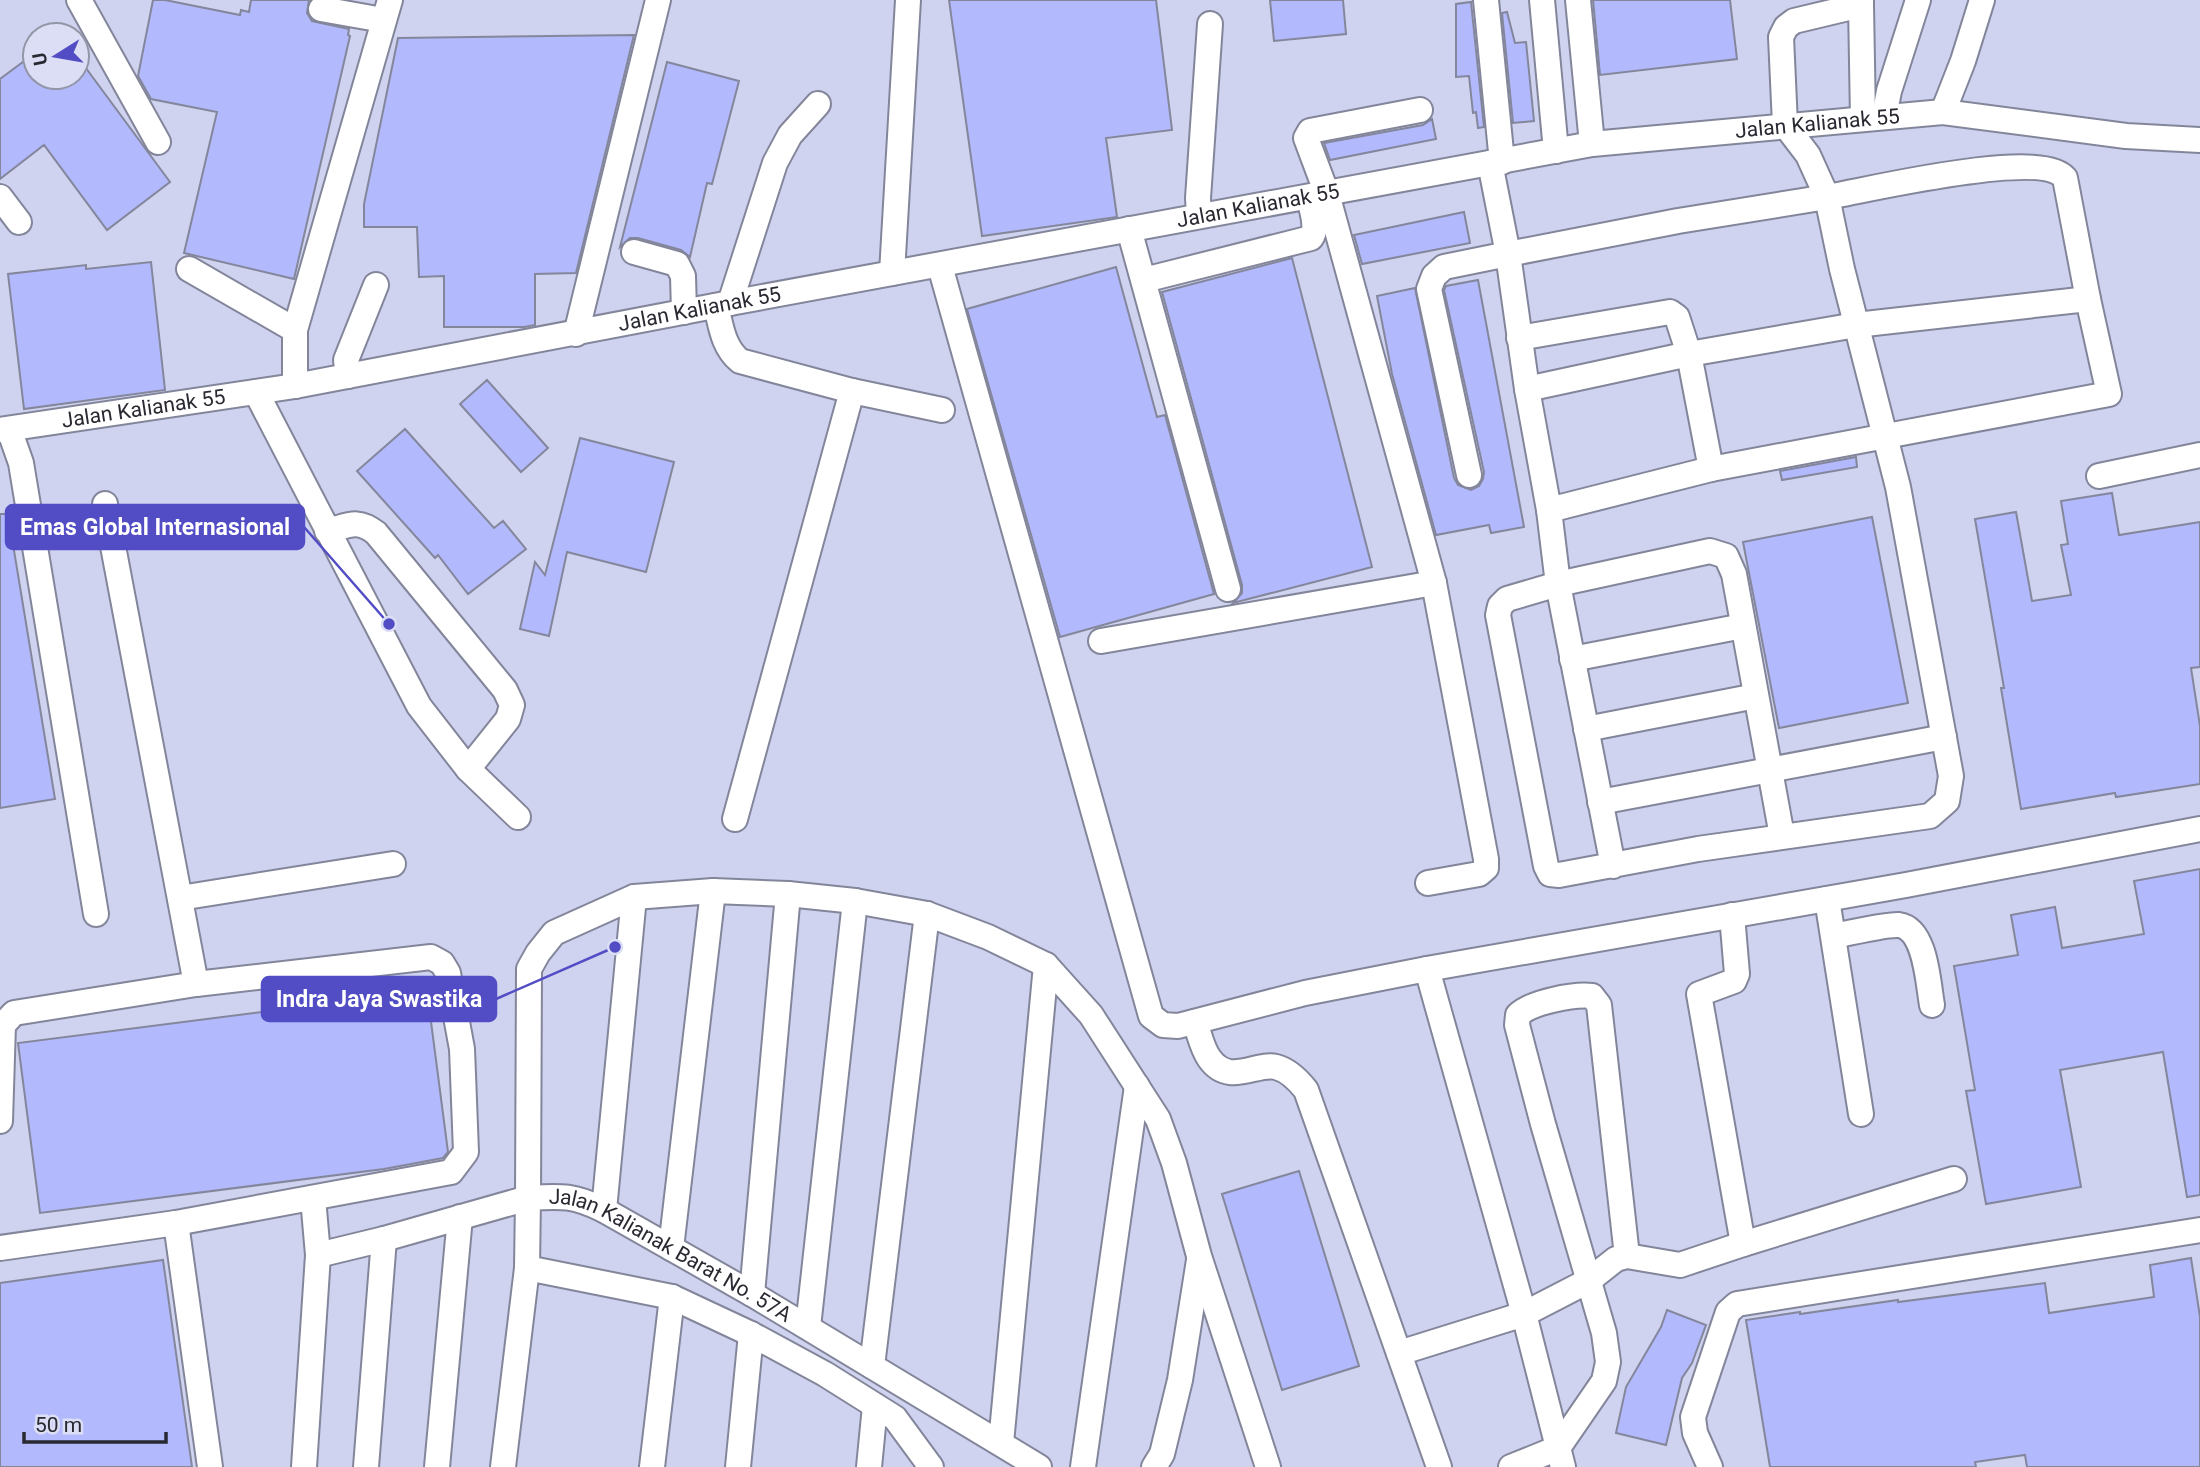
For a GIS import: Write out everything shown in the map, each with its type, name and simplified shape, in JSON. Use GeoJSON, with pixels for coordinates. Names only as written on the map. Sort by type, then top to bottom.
{"type":"FeatureCollection","features":[{"type":"Feature","properties":{"kind":"lane"},"geometry":{"type":"LineString","coordinates":[[79,0],[158,142]]}},
{"type":"Feature","properties":{"kind":"lane"},"geometry":{"type":"LineString","coordinates":[[576,334],[658,0]]}},
{"type":"Feature","properties":{"kind":"lane"},"geometry":{"type":"LineString","coordinates":[[892,273],[908,0]]}},
{"type":"Feature","properties":{"kind":"lane"},"geometry":{"type":"LineString","coordinates":[[1486,0],[1496,162],[1519,338],[1549,510],[1558,584],[1613,866]]}},
{"type":"Feature","properties":{"kind":"lane"},"geometry":{"type":"LineString","coordinates":[[1542,0],[1556,151]]}},
{"type":"Feature","properties":{"kind":"lane"},"geometry":{"type":"LineString","coordinates":[[1578,0],[1592,144]]}},
{"type":"Feature","properties":{"kind":"lane"},"geometry":{"type":"LineString","coordinates":[[1873,118],[1889,91],[1918,0]]}},
{"type":"Feature","properties":{"kind":"lane"},"geometry":{"type":"LineString","coordinates":[[1943,112],[1963,61],[1982,0]]}},
{"type":"Feature","properties":{"kind":"lane"},"geometry":{"type":"LineString","coordinates":[[1782,836],[1734,573],[1726,556],[1710,551],[1558,584],[1507,600],[1500,606],[1498,615],[1546,866],[1550,874],[1559,875],[1782,836],[1930,816],[1947,801],[1951,776],[1898,487],[1856,325],[1827,197],[1808,155],[1785,125],[1781,37],[1786,27],[1794,21],[1861,3],[1873,118]]}},
{"type":"Feature","properties":{"kind":"lane"},"geometry":{"type":"LineString","coordinates":[[295,386],[295,330],[386,10],[321,9]]}},
{"type":"Feature","properties":{"kind":"lane"},"geometry":{"type":"LineString","coordinates":[[1199,216],[1210,24]]}},
{"type":"Feature","properties":{"kind":"lane"},"geometry":{"type":"LineString","coordinates":[[818,104],[790,135],[775,163],[723,305],[724,341],[732,354],[740,360],[852,391],[942,410]]}},
{"type":"Feature","properties":{"kind":"lane"},"geometry":{"type":"LineString","coordinates":[[1420,110],[1310,131],[1306,138],[1318,195],[1433,583],[1486,859],[1486,868],[1479,874],[1428,883]]}},
{"type":"Feature","properties":{"kind":"lane","name":"Jalan Kalianak 55"},"geometry":{"type":"LineString","coordinates":[[5,429],[295,386],[1592,144],[1943,112],[2126,136],[2200,140]]}},
{"type":"Feature","properties":{"kind":"lane"},"geometry":{"type":"LineString","coordinates":[[1469,475],[1429,289],[1434,276],[1444,267],[1678,221],[1976,169],[2003,167],[2054,170],[2065,178],[2109,394],[1711,469],[1549,510]]}},
{"type":"Feature","properties":{"kind":"lane"},"geometry":{"type":"LineString","coordinates":[[1144,280],[1311,238],[1314,234],[1318,195]]}},
{"type":"Feature","properties":{"kind":"lane"},"geometry":{"type":"LineString","coordinates":[[0,197],[19,222]]}},
{"type":"Feature","properties":{"kind":"lane"},"geometry":{"type":"LineString","coordinates":[[1129,229],[1228,589]]}},
{"type":"Feature","properties":{"kind":"lane"},"geometry":{"type":"LineString","coordinates":[[634,252],[677,264],[682,276],[684,312]]}},
{"type":"Feature","properties":{"kind":"lane"},"geometry":{"type":"LineString","coordinates":[[940,266],[1151,1016],[1163,1026],[1178,1026],[1305,993],[1427,969],[1827,899],[2200,829]]}},
{"type":"Feature","properties":{"kind":"lane"},"geometry":{"type":"LineString","coordinates":[[189,269],[295,330]]}},
{"type":"Feature","properties":{"kind":"lane"},"geometry":{"type":"LineString","coordinates":[[348,376],[346,359],[376,285]]}},
{"type":"Feature","properties":{"kind":"lane"},"geometry":{"type":"LineString","coordinates":[[1527,388],[1689,354],[1856,325],[2088,299]]}},
{"type":"Feature","properties":{"kind":"lane"},"geometry":{"type":"LineString","coordinates":[[1519,338],[1670,312],[1677,317],[1689,354],[1711,469]]}},
{"type":"Feature","properties":{"kind":"lane"},"geometry":{"type":"LineString","coordinates":[[256,391],[419,706],[468,769],[518,817]]}},
{"type":"Feature","properties":{"kind":"lane"},"geometry":{"type":"LineString","coordinates":[[735,819],[852,391]]}},
{"type":"Feature","properties":{"kind":"lane"},"geometry":{"type":"LineString","coordinates":[[5,429],[96,914]]}},
{"type":"Feature","properties":{"kind":"lane"},"geometry":{"type":"LineString","coordinates":[[2099,476],[2200,455]]}},
{"type":"Feature","properties":{"kind":"lane"},"geometry":{"type":"LineString","coordinates":[[105,504],[196,984]]}},
{"type":"Feature","properties":{"kind":"lane"},"geometry":{"type":"LineString","coordinates":[[327,531],[356,523],[367,526],[376,533],[505,690],[512,705],[508,719],[468,769]]}},
{"type":"Feature","properties":{"kind":"lane"},"geometry":{"type":"LineString","coordinates":[[1101,641],[1433,583]]}},
{"type":"Feature","properties":{"kind":"lane"},"geometry":{"type":"LineString","coordinates":[[1573,659],[1743,626]]}},
{"type":"Feature","properties":{"kind":"lane"},"geometry":{"type":"LineString","coordinates":[[1586,729],[1756,696]]}},
{"type":"Feature","properties":{"kind":"lane"},"geometry":{"type":"LineString","coordinates":[[1600,802],[1944,737]]}},
{"type":"Feature","properties":{"kind":"lane"},"geometry":{"type":"LineString","coordinates":[[180,898],[393,864]]}},
{"type":"Feature","properties":{"kind":"lane"},"geometry":{"type":"LineString","coordinates":[[671,1248],[713,891]]}},
{"type":"Feature","properties":{"kind":"lane"},"geometry":{"type":"LineString","coordinates":[[318,1255],[528,1198],[529,969],[554,933],[634,897],[713,891],[788,894],[855,901],[927,914],[988,937],[1046,965],[1091,1015],[1158,1119],[1174,1163],[1199,1256],[1268,1467]]}},
{"type":"Feature","properties":{"kind":"lane"},"geometry":{"type":"LineString","coordinates":[[752,1294],[788,894]]}},
{"type":"Feature","properties":{"kind":"lane"},"geometry":{"type":"LineString","coordinates":[[604,1210],[634,897]]}},
{"type":"Feature","properties":{"kind":"lane"},"geometry":{"type":"LineString","coordinates":[[1827,899],[1861,1114]]}},
{"type":"Feature","properties":{"kind":"lane"},"geometry":{"type":"LineString","coordinates":[[808,1328],[855,901]]}},
{"type":"Feature","properties":{"kind":"lane"},"geometry":{"type":"LineString","coordinates":[[872,1366],[927,914]]}},
{"type":"Feature","properties":{"kind":"lane"},"geometry":{"type":"LineString","coordinates":[[1732,915],[1737,974],[1734,981],[1699,994],[1743,1244]]}},
{"type":"Feature","properties":{"kind":"lane"},"geometry":{"type":"LineString","coordinates":[[1834,936],[1899,925],[1911,931],[1920,942],[1932,1005]]}},
{"type":"Feature","properties":{"kind":"lane"},"geometry":{"type":"LineString","coordinates":[[0,1121],[3,1025],[14,1013],[196,984],[431,957],[442,963],[448,974],[462,1049],[466,1152],[451,1172],[176,1223],[0,1248]]}},
{"type":"Feature","properties":{"kind":"lane"},"geometry":{"type":"LineString","coordinates":[[1001,1443],[1046,965]]}},
{"type":"Feature","properties":{"kind":"lane"},"geometry":{"type":"LineString","coordinates":[[1427,969],[1524,1314],[1561,1457]]}},
{"type":"Feature","properties":{"kind":"lane"},"geometry":{"type":"LineString","coordinates":[[1511,1467],[1561,1457],[1604,1381],[1608,1362],[1604,1333],[1517,1025],[1518,1015],[1525,1008],[1581,995],[1592,996],[1599,1006],[1628,1256]]}},
{"type":"Feature","properties":{"kind":"lane"},"geometry":{"type":"LineString","coordinates":[[1195,1022],[1208,1056],[1217,1068],[1240,1073],[1274,1066],[1295,1077],[1307,1090],[1439,1467]]}},
{"type":"Feature","properties":{"kind":"lane"},"geometry":{"type":"LineString","coordinates":[[1083,1467],[1137,1086]]}},
{"type":"Feature","properties":{"kind":"lane"},"geometry":{"type":"LineString","coordinates":[[1399,1353],[1524,1314],[1588,1280],[1616,1259],[1628,1256],[1680,1265],[1954,1179]]}},
{"type":"Feature","properties":{"kind":"lane","name":"Jalan Kalianak Barat No. 57A"},"geometry":{"type":"LineString","coordinates":[[503,1467],[527,1268],[528,1198],[569,1196],[604,1210],[752,1294],[1039,1467]]}},
{"type":"Feature","properties":{"kind":"lane"},"geometry":{"type":"LineString","coordinates":[[304,1467],[318,1255],[313,1198]]}},
{"type":"Feature","properties":{"kind":"lane"},"geometry":{"type":"LineString","coordinates":[[437,1467],[460,1217]]}},
{"type":"Feature","properties":{"kind":"lane"},"geometry":{"type":"LineString","coordinates":[[176,1223],[209,1467]]}},
{"type":"Feature","properties":{"kind":"lane"},"geometry":{"type":"LineString","coordinates":[[1710,1467],[1695,1433],[1693,1417],[1728,1312],[1737,1304],[2200,1230]]}},
{"type":"Feature","properties":{"kind":"lane"},"geometry":{"type":"LineString","coordinates":[[366,1467],[384,1239]]}},
{"type":"Feature","properties":{"kind":"lane"},"geometry":{"type":"LineString","coordinates":[[1154,1467],[1162,1454],[1181,1380],[1199,1256]]}},
{"type":"Feature","properties":{"kind":"lane","name":"Jalan Kalianak Barat No. 57A"},"geometry":{"type":"LineString","coordinates":[[527,1268],[672,1297],[751,1334],[825,1374],[895,1418],[931,1467]]}},
{"type":"Feature","properties":{"kind":"lane"},"geometry":{"type":"LineString","coordinates":[[652,1467],[672,1297]]}},
{"type":"Feature","properties":{"kind":"lane"},"geometry":{"type":"LineString","coordinates":[[738,1467],[751,1334]]}},
{"type":"Feature","properties":{"kind":"lane"},"geometry":{"type":"LineString","coordinates":[[869,1467],[875,1406]]}},
{"type":"Feature","properties":{"kind":"shaded area"},"geometry":{"type":"Polygon","coordinates":[[[0,0],[2200,0],[2200,1467],[0,1467],[0,0]]]}},
{"type":"Feature","properties":{"kind":"building"},"geometry":{"type":"Polygon","coordinates":[[[153,0],[240,15],[241,10],[249,12],[251,0],[309,0],[307,13],[312,21],[349,29],[350,36],[294,279],[184,253],[217,112],[151,99],[138,76],[153,0]]]}},
{"type":"Feature","properties":{"kind":"building"},"geometry":{"type":"Polygon","coordinates":[[[949,0],[1156,0],[1172,130],[1106,138],[1117,217],[982,236],[949,0]]]}},
{"type":"Feature","properties":{"kind":"building"},"geometry":{"type":"Polygon","coordinates":[[[1270,0],[1343,0],[1346,34],[1274,41],[1270,0]]]}},
{"type":"Feature","properties":{"kind":"building"},"geometry":{"type":"Polygon","coordinates":[[[1593,0],[1730,0],[1737,59],[1600,75],[1593,0]]]}},
{"type":"Feature","properties":{"kind":"building"},"geometry":{"type":"Polygon","coordinates":[[[1471,2],[1484,127],[1478,128],[1476,112],[1473,113],[1469,76],[1456,77],[1456,4],[1471,2]]]}},
{"type":"Feature","properties":{"kind":"building"},"geometry":{"type":"Polygon","coordinates":[[[1507,12],[1515,43],[1526,42],[1534,121],[1513,123],[1502,13],[1507,12]]]}},
{"type":"Feature","properties":{"kind":"building"},"geometry":{"type":"Polygon","coordinates":[[[634,35],[576,273],[535,274],[535,325],[444,327],[444,276],[419,277],[417,227],[364,227],[364,204],[398,38],[634,35]]]}},
{"type":"Feature","properties":{"kind":"building"},"geometry":{"type":"Polygon","coordinates":[[[667,62],[739,81],[712,184],[707,183],[690,257],[681,250],[638,238],[630,238],[620,247],[667,62]]]}},
{"type":"Feature","properties":{"kind":"building"},"geometry":{"type":"Polygon","coordinates":[[[21,63],[21,91],[91,91],[91,75],[170,182],[107,230],[44,145],[0,179],[0,79],[21,63]]]}},
{"type":"Feature","properties":{"kind":"building"},"geometry":{"type":"Polygon","coordinates":[[[1432,119],[1436,139],[1330,160],[1324,143],[1423,125],[1432,119]]]}},
{"type":"Feature","properties":{"kind":"building"},"geometry":{"type":"Polygon","coordinates":[[[1464,212],[1470,243],[1362,264],[1354,235],[1464,212]]]}},
{"type":"Feature","properties":{"kind":"building"},"geometry":{"type":"Polygon","coordinates":[[[1292,258],[1372,567],[1233,603],[1242,593],[1242,585],[1162,292],[1292,258]]]}},
{"type":"Feature","properties":{"kind":"building"},"geometry":{"type":"Polygon","coordinates":[[[151,262],[165,390],[24,409],[8,274],[86,265],[86,269],[151,262]]]}},
{"type":"Feature","properties":{"kind":"building"},"geometry":{"type":"Polygon","coordinates":[[[1116,267],[1157,417],[1165,415],[1214,594],[1060,637],[967,309],[1116,267]]]}},
{"type":"Feature","properties":{"kind":"building"},"geometry":{"type":"Polygon","coordinates":[[[1478,280],[1524,527],[1491,533],[1489,525],[1436,535],[1392,374],[1377,296],[1415,288],[1454,478],[1458,485],[1471,490],[1479,486],[1484,472],[1444,290],[1446,286],[1478,280]]]}},
{"type":"Feature","properties":{"kind":"building"},"geometry":{"type":"Polygon","coordinates":[[[487,380],[548,448],[521,472],[460,404],[487,380]]]}},
{"type":"Feature","properties":{"kind":"building"},"geometry":{"type":"Polygon","coordinates":[[[405,429],[494,528],[503,521],[526,549],[468,594],[438,555],[435,558],[357,471],[405,429]]]}},
{"type":"Feature","properties":{"kind":"building"},"geometry":{"type":"Polygon","coordinates":[[[580,438],[674,462],[646,572],[567,552],[549,636],[520,629],[535,562],[545,575],[580,438]]]}},
{"type":"Feature","properties":{"kind":"building"},"geometry":{"type":"Polygon","coordinates":[[[1856,457],[1857,467],[1782,480],[1780,471],[1856,457]]]}},
{"type":"Feature","properties":{"kind":"building"},"geometry":{"type":"Polygon","coordinates":[[[2112,493],[2119,535],[2200,522],[2200,667],[2191,668],[2200,726],[2200,784],[2116,797],[2115,793],[2021,809],[2001,688],[2004,688],[1975,519],[2016,512],[2032,601],[2071,595],[2061,545],[2068,544],[2061,501],[2112,493]]]}},
{"type":"Feature","properties":{"kind":"building"},"geometry":{"type":"Polygon","coordinates":[[[0,514],[8,514],[55,799],[0,808],[0,514]]]}},
{"type":"Feature","properties":{"kind":"building"},"geometry":{"type":"Polygon","coordinates":[[[1872,517],[1908,703],[1779,728],[1743,542],[1872,517]]]}},
{"type":"Feature","properties":{"kind":"building"},"geometry":{"type":"Polygon","coordinates":[[[2200,869],[2200,1195],[2187,1197],[2163,1052],[2060,1070],[2081,1187],[1986,1204],[1966,1091],[1975,1090],[1954,966],[2018,955],[2011,915],[2055,907],[2062,948],[2144,934],[2134,881],[2200,869]]]}},
{"type":"Feature","properties":{"kind":"building"},"geometry":{"type":"Polygon","coordinates":[[[427,991],[448,1152],[443,1158],[384,1169],[40,1213],[18,1043],[427,991]]]}},
{"type":"Feature","properties":{"kind":"building"},"geometry":{"type":"Polygon","coordinates":[[[1299,1171],[1359,1366],[1282,1390],[1222,1194],[1299,1171]]]}},
{"type":"Feature","properties":{"kind":"building"},"geometry":{"type":"Polygon","coordinates":[[[2191,1258],[2200,1317],[2200,1467],[2027,1467],[2025,1455],[1975,1462],[1976,1467],[1770,1467],[1746,1320],[2045,1283],[2049,1313],[2154,1297],[2150,1265],[2191,1258]]]}},
{"type":"Feature","properties":{"kind":"building"},"geometry":{"type":"Polygon","coordinates":[[[163,1260],[192,1467],[0,1467],[0,1283],[163,1260]]]}},
{"type":"Feature","properties":{"kind":"building"},"geometry":{"type":"Polygon","coordinates":[[[1667,1310],[1706,1325],[1692,1363],[1682,1378],[1666,1445],[1616,1433],[1626,1387],[1661,1327],[1667,1310]]]}},
{"type":"Feature","properties":{"kind":"place","name":"Emas Global Internasional"},"geometry":{"type":"Point","coordinates":[389,624]}},
{"type":"Feature","properties":{"kind":"place","name":"Indra Jaya Swastika"},"geometry":{"type":"Point","coordinates":[615,947]}}]}
